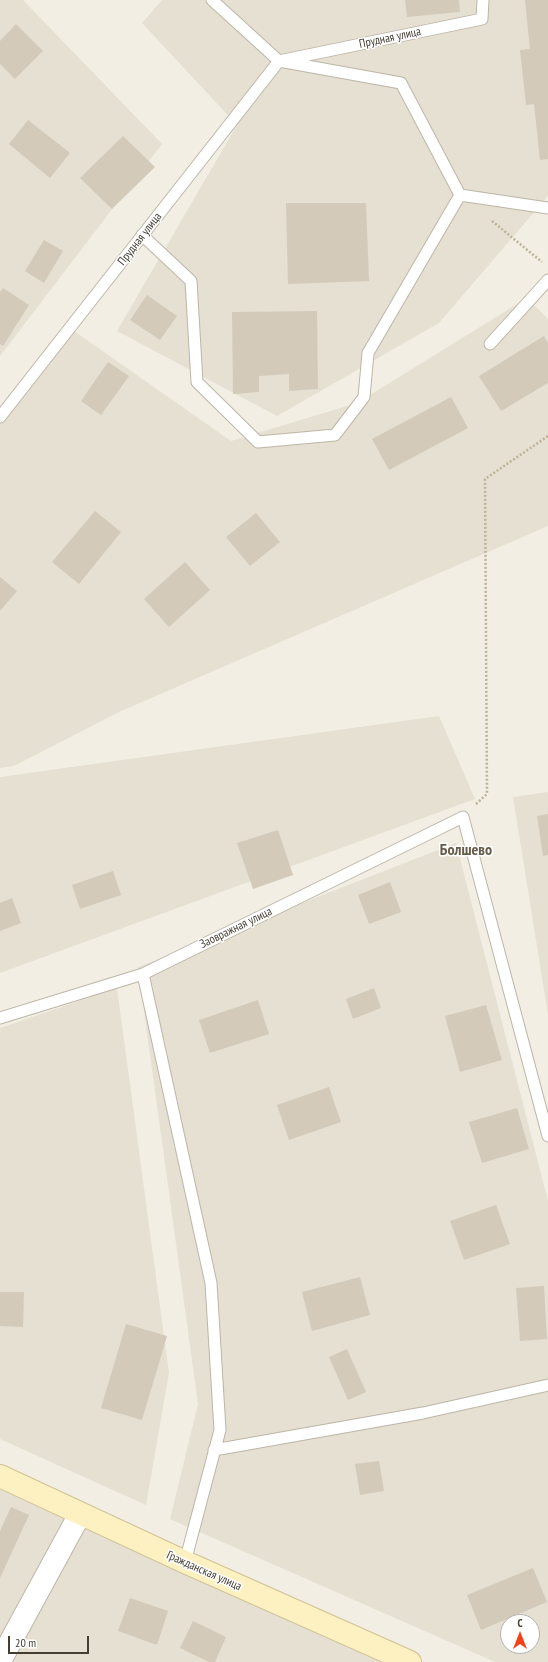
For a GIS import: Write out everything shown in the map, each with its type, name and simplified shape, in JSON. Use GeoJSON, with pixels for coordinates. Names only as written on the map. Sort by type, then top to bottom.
{"type":"FeatureCollection","features":[{"type":"Feature","properties":{"kind":"street","name":"Гражданская улица"},"geometry":{"type":"LineString","coordinates":[[0,1476],[185,1562],[410,1662]]}},
{"type":"Feature","properties":{"kind":"street"},"geometry":{"type":"LineString","coordinates":[[0,1661],[80,1514]]}},
{"type":"Feature","properties":{"kind":"lane"},"geometry":{"type":"LineString","coordinates":[[212,0],[279,61],[401,82],[460,195]]}},
{"type":"Feature","properties":{"kind":"lane","name":"Прудная улица"},"geometry":{"type":"LineString","coordinates":[[0,417],[279,61],[482,19],[483,0]]}},
{"type":"Feature","properties":{"kind":"lane"},"geometry":{"type":"LineString","coordinates":[[460,195],[548,208]]}},
{"type":"Feature","properties":{"kind":"lane"},"geometry":{"type":"LineString","coordinates":[[142,235],[191,280],[197,382],[258,442],[335,435],[364,397],[368,353],[460,195]]}},
{"type":"Feature","properties":{"kind":"lane"},"geometry":{"type":"LineString","coordinates":[[490,344],[548,280]]}},
{"type":"Feature","properties":{"kind":"lane"},"geometry":{"type":"LineString","coordinates":[[463,817],[548,1136]]}},
{"type":"Feature","properties":{"kind":"lane","name":"Заовражная улица"},"geometry":{"type":"LineString","coordinates":[[0,1018],[143,974],[463,817]]}},
{"type":"Feature","properties":{"kind":"lane"},"geometry":{"type":"LineString","coordinates":[[143,974],[211,1283],[220,1430],[185,1562]]}},
{"type":"Feature","properties":{"kind":"lane"},"geometry":{"type":"LineString","coordinates":[[214,1450],[423,1412],[548,1385]]}},
{"type":"Feature","properties":{"kind":"path"},"geometry":{"type":"LineString","coordinates":[[490,219],[548,266]]}},
{"type":"Feature","properties":{"kind":"path"},"geometry":{"type":"LineString","coordinates":[[463,817],[487,794],[485,480],[548,436]]}},
{"type":"Feature","properties":{"kind":"shaded area"},"geometry":{"type":"Polygon","coordinates":[[[0,0],[23,0],[162,144],[0,356],[0,0]]]}},
{"type":"Feature","properties":{"kind":"shaded area"},"geometry":{"type":"Polygon","coordinates":[[[162,0],[548,0],[548,196],[439,323],[277,416],[117,331],[237,125],[142,23],[162,0]]]}},
{"type":"Feature","properties":{"kind":"shaded area"},"geometry":{"type":"Polygon","coordinates":[[[527,298],[548,319],[548,526],[119,712],[14,766],[0,768],[0,406],[74,331],[231,441],[357,403],[527,298]]]}},
{"type":"Feature","properties":{"kind":"shaded area"},"geometry":{"type":"Polygon","coordinates":[[[439,716],[475,799],[0,973],[0,777],[439,716]]]}},
{"type":"Feature","properties":{"kind":"shaded area"},"geometry":{"type":"Polygon","coordinates":[[[548,792],[548,1015],[513,797],[548,792]]]}},
{"type":"Feature","properties":{"kind":"shaded area"},"geometry":{"type":"Polygon","coordinates":[[[456,843],[548,1201],[548,1662],[495,1662],[170,1519],[198,1404],[138,967],[456,843]]]}},
{"type":"Feature","properties":{"kind":"shaded area"},"geometry":{"type":"Polygon","coordinates":[[[117,988],[169,1373],[146,1505],[0,1439],[0,1028],[117,988]]]}},
{"type":"Feature","properties":{"kind":"shaded area"},"geometry":{"type":"Polygon","coordinates":[[[0,1480],[414,1662],[0,1662],[0,1480]]]}},
{"type":"Feature","properties":{"kind":"building"},"geometry":{"type":"Polygon","coordinates":[[[405,0],[459,0],[460,12],[407,17],[405,0]]]}},
{"type":"Feature","properties":{"kind":"building"},"geometry":{"type":"Polygon","coordinates":[[[525,0],[548,0],[548,159],[540,160],[534,104],[526,105],[520,50],[530,49],[525,0]]]}},
{"type":"Feature","properties":{"kind":"building"},"geometry":{"type":"Polygon","coordinates":[[[16,24],[43,51],[15,79],[0,64],[0,41],[16,24]]]}},
{"type":"Feature","properties":{"kind":"building"},"geometry":{"type":"Polygon","coordinates":[[[28,120],[70,153],[50,178],[9,144],[28,120]]]}},
{"type":"Feature","properties":{"kind":"building"},"geometry":{"type":"Polygon","coordinates":[[[123,136],[155,167],[112,209],[80,178],[123,136]]]}},
{"type":"Feature","properties":{"kind":"building"},"geometry":{"type":"Polygon","coordinates":[[[286,203],[366,203],[369,281],[288,284],[286,203]]]}},
{"type":"Feature","properties":{"kind":"building"},"geometry":{"type":"Polygon","coordinates":[[[44,240],[63,251],[44,283],[25,271],[44,240]]]}},
{"type":"Feature","properties":{"kind":"building"},"geometry":{"type":"Polygon","coordinates":[[[3,288],[29,305],[3,346],[0,344],[0,292],[3,288]]]}},
{"type":"Feature","properties":{"kind":"building"},"geometry":{"type":"Polygon","coordinates":[[[147,295],[177,316],[160,340],[130,320],[147,295]]]}},
{"type":"Feature","properties":{"kind":"building"},"geometry":{"type":"Polygon","coordinates":[[[317,311],[318,389],[289,391],[289,374],[259,376],[259,392],[233,394],[232,312],[317,311]]]}},
{"type":"Feature","properties":{"kind":"building"},"geometry":{"type":"Polygon","coordinates":[[[544,336],[548,343],[548,383],[501,411],[479,376],[544,336]]]}},
{"type":"Feature","properties":{"kind":"building"},"geometry":{"type":"Polygon","coordinates":[[[108,362],[129,376],[101,415],[81,401],[108,362]]]}},
{"type":"Feature","properties":{"kind":"building"},"geometry":{"type":"Polygon","coordinates":[[[451,397],[468,428],[389,470],[372,439],[451,397]]]}},
{"type":"Feature","properties":{"kind":"building"},"geometry":{"type":"Polygon","coordinates":[[[95,511],[121,532],[79,584],[52,562],[95,511]]]}},
{"type":"Feature","properties":{"kind":"building"},"geometry":{"type":"Polygon","coordinates":[[[256,513],[280,542],[250,566],[226,537],[256,513]]]}},
{"type":"Feature","properties":{"kind":"building"},"geometry":{"type":"Polygon","coordinates":[[[185,562],[210,590],[169,627],[144,599],[185,562]]]}},
{"type":"Feature","properties":{"kind":"building"},"geometry":{"type":"Polygon","coordinates":[[[0,577],[17,591],[0,611],[0,577]]]}},
{"type":"Feature","properties":{"kind":"building"},"geometry":{"type":"Polygon","coordinates":[[[548,814],[548,855],[543,856],[537,816],[548,814]]]}},
{"type":"Feature","properties":{"kind":"building"},"geometry":{"type":"Polygon","coordinates":[[[278,830],[293,875],[253,889],[237,843],[278,830]]]}},
{"type":"Feature","properties":{"kind":"building"},"geometry":{"type":"Polygon","coordinates":[[[113,871],[121,895],[80,909],[72,885],[113,871]]]}},
{"type":"Feature","properties":{"kind":"building"},"geometry":{"type":"Polygon","coordinates":[[[390,882],[401,912],[369,924],[358,895],[390,882]]]}},
{"type":"Feature","properties":{"kind":"building"},"geometry":{"type":"Polygon","coordinates":[[[12,898],[21,923],[0,931],[0,903],[12,898]]]}},
{"type":"Feature","properties":{"kind":"building"},"geometry":{"type":"Polygon","coordinates":[[[374,988],[381,1008],[353,1019],[346,999],[374,988]]]}},
{"type":"Feature","properties":{"kind":"building"},"geometry":{"type":"Polygon","coordinates":[[[258,1000],[269,1034],[210,1053],[199,1020],[258,1000]]]}},
{"type":"Feature","properties":{"kind":"building"},"geometry":{"type":"Polygon","coordinates":[[[486,1005],[502,1060],[460,1072],[445,1016],[486,1005]]]}},
{"type":"Feature","properties":{"kind":"building"},"geometry":{"type":"Polygon","coordinates":[[[329,1087],[341,1122],[289,1140],[277,1105],[329,1087]]]}},
{"type":"Feature","properties":{"kind":"building"},"geometry":{"type":"Polygon","coordinates":[[[517,1108],[529,1149],[482,1163],[469,1122],[517,1108]]]}},
{"type":"Feature","properties":{"kind":"building"},"geometry":{"type":"Polygon","coordinates":[[[496,1205],[510,1244],[464,1260],[450,1221],[496,1205]]]}},
{"type":"Feature","properties":{"kind":"building"},"geometry":{"type":"Polygon","coordinates":[[[360,1277],[370,1315],[312,1331],[302,1292],[360,1277]]]}},
{"type":"Feature","properties":{"kind":"building"},"geometry":{"type":"Polygon","coordinates":[[[544,1286],[547,1339],[520,1341],[516,1288],[544,1286]]]}},
{"type":"Feature","properties":{"kind":"building"},"geometry":{"type":"Polygon","coordinates":[[[0,1292],[24,1292],[23,1327],[0,1326],[0,1292]]]}},
{"type":"Feature","properties":{"kind":"building"},"geometry":{"type":"Polygon","coordinates":[[[126,1324],[167,1336],[142,1420],[101,1408],[126,1324]]]}},
{"type":"Feature","properties":{"kind":"building"},"geometry":{"type":"Polygon","coordinates":[[[347,1349],[366,1392],[348,1400],[329,1357],[347,1349]]]}},
{"type":"Feature","properties":{"kind":"building"},"geometry":{"type":"Polygon","coordinates":[[[379,1461],[384,1491],[360,1495],[355,1464],[379,1461]]]}},
{"type":"Feature","properties":{"kind":"building"},"geometry":{"type":"Polygon","coordinates":[[[11,1507],[29,1515],[0,1578],[0,1531],[11,1507]]]}},
{"type":"Feature","properties":{"kind":"building"},"geometry":{"type":"Polygon","coordinates":[[[533,1568],[547,1602],[519,1614],[500,1614],[500,1622],[481,1630],[467,1595],[533,1568]]]}},
{"type":"Feature","properties":{"kind":"building"},"geometry":{"type":"Polygon","coordinates":[[[130,1598],[168,1611],[157,1645],[118,1631],[130,1598]]]}},
{"type":"Feature","properties":{"kind":"building"},"geometry":{"type":"Polygon","coordinates":[[[193,1621],[226,1637],[215,1662],[209,1662],[180,1648],[193,1621]]]}},
{"type":"Feature","properties":{"kind":"district","name":"Болшево"},"geometry":{"type":"Point","coordinates":[466,850]}}]}
